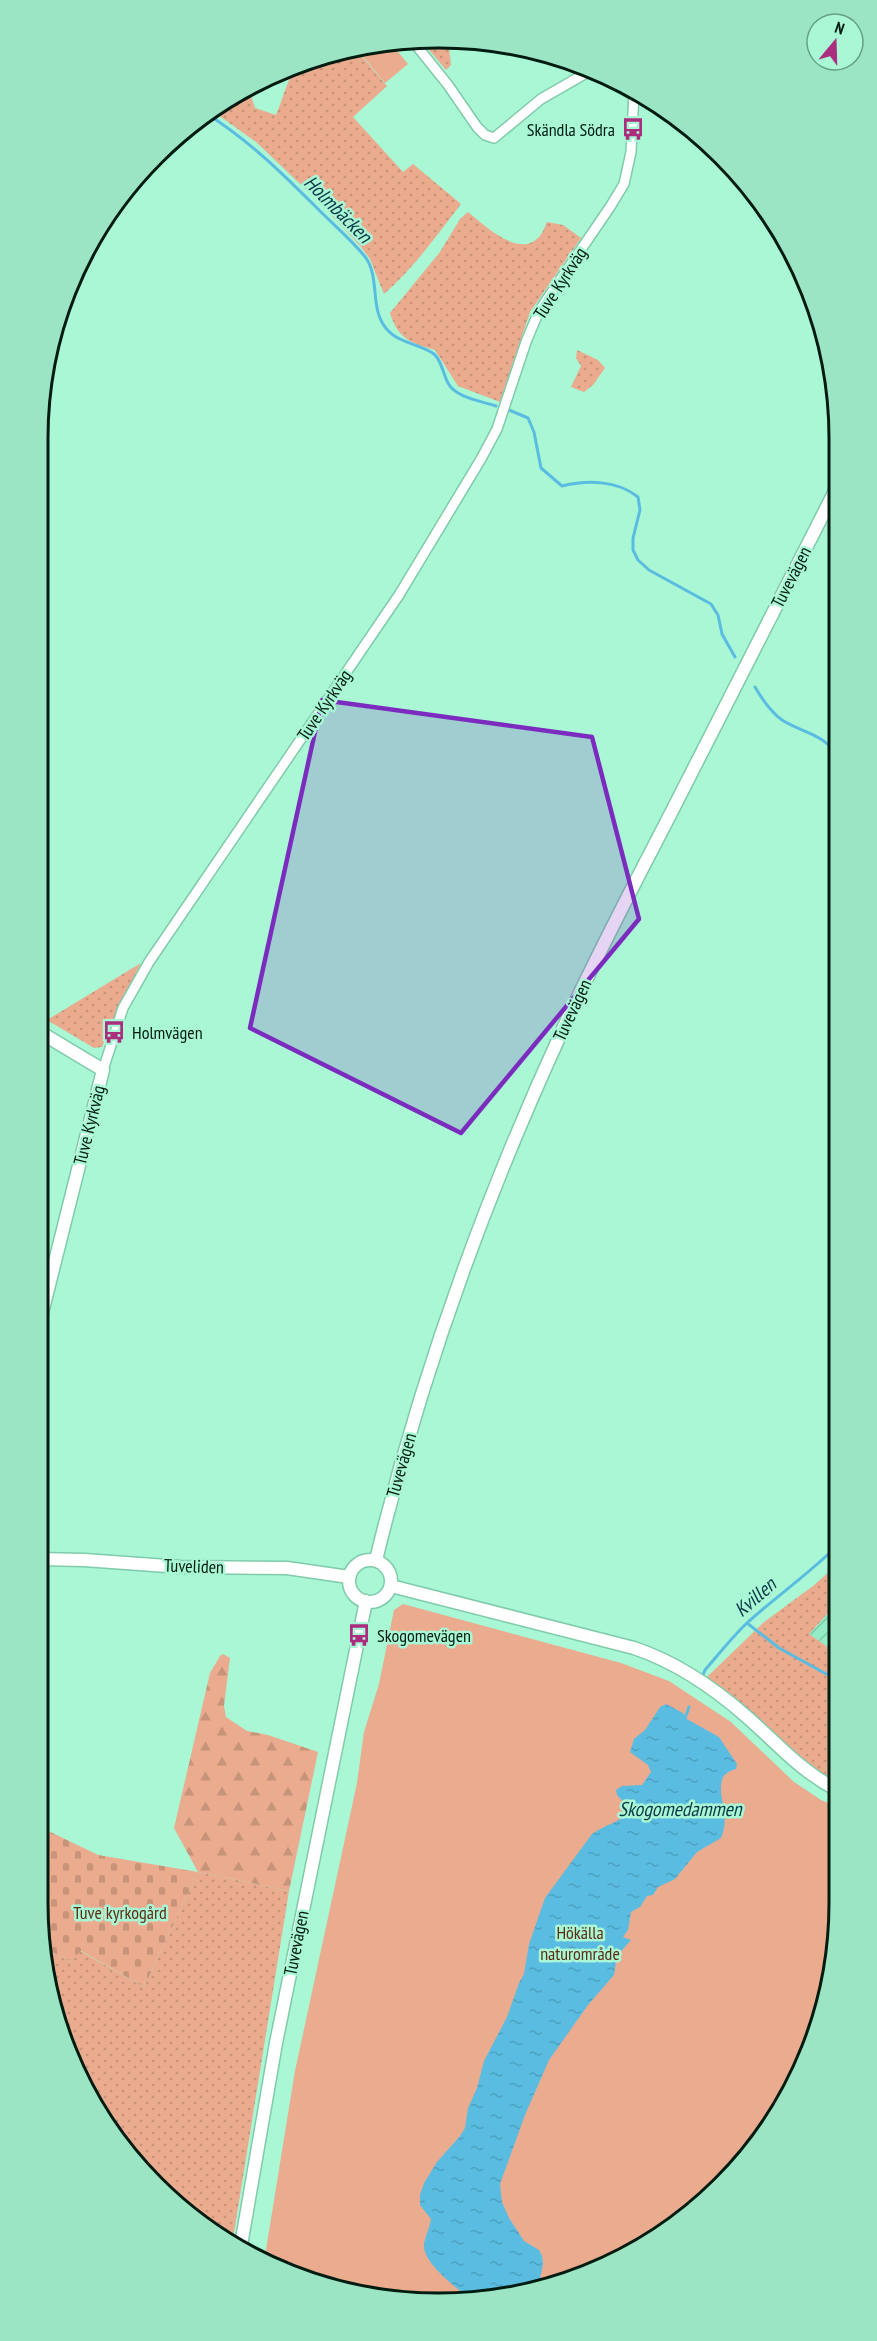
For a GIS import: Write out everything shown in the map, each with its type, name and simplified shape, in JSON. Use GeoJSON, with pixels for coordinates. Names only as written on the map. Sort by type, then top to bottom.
{"type":"FeatureCollection","features":[{"type":"Feature","properties":{"kind":"main road","name":"Tuvevägen"},"geometry":{"type":"LineString","coordinates":[[376,1560],[396,1477],[433,1357],[475,1237],[525,1116],[586,981],[829,503]]}},
{"type":"Feature","properties":{"kind":"main road"},"geometry":{"type":"LineString","coordinates":[[48,1037],[103,1070]]}},
{"type":"Feature","properties":{"kind":"main road","name":"Tuve Kyrkväg"},"geometry":{"type":"LineString","coordinates":[[48,1289],[103,1070]]}},
{"type":"Feature","properties":{"kind":"main road","name":"Tuveliden"},"geometry":{"type":"LineString","coordinates":[[48,1559],[181,1567],[287,1568],[349,1577]]}},
{"type":"Feature","properties":{"kind":"main road"},"geometry":{"type":"LineString","coordinates":[[376,1560],[388,1570],[391,1586],[381,1599],[366,1601],[353,1593],[349,1577],[352,1569],[359,1563],[376,1560]]}},
{"type":"Feature","properties":{"kind":"main road"},"geometry":{"type":"LineString","coordinates":[[391,1586],[634,1648],[659,1657],[691,1675],[729,1702],[796,1763],[829,1784]]}},
{"type":"Feature","properties":{"kind":"main road","name":"Tuvevägen"},"geometry":{"type":"LineString","coordinates":[[242,2240],[274,2053],[366,1601]]}},
{"type":"Feature","properties":{"kind":"street"},"geometry":{"type":"LineString","coordinates":[[419,49],[477,127],[485,135],[494,138],[541,99],[582,76]]}},
{"type":"Feature","properties":{"kind":"street","name":"Tuve Kyrkväg"},"geometry":{"type":"LineString","coordinates":[[103,1070],[123,1008],[146,968],[399,595],[454,507],[485,451],[497,429],[537,315],[610,207],[627,176],[632,152],[634,100]]}},
{"type":"Feature","properties":{"kind":"highlighted area"},"geometry":{"type":"Polygon","coordinates":[[[322,700],[592,737],[639,919],[461,1133],[250,1028],[322,700]]]}},
{"type":"Feature","properties":{"kind":"shaded area"},"geometry":{"type":"Polygon","coordinates":[[[829,1612],[829,1648],[809,1634],[829,1612]]]}},
{"type":"Feature","properties":{"kind":"green space"},"geometry":{"type":"Polygon","coordinates":[[[428,48],[449,48],[451,65],[446,70],[428,48]]]}},
{"type":"Feature","properties":{"kind":"green space"},"geometry":{"type":"Polygon","coordinates":[[[397,50],[408,64],[385,83],[363,56],[397,50]]]}},
{"type":"Feature","properties":{"kind":"green space"},"geometry":{"type":"Polygon","coordinates":[[[362,56],[387,86],[353,117],[403,172],[413,164],[461,204],[415,263],[384,294],[370,259],[361,247],[316,199],[256,142],[219,116],[251,96],[255,108],[276,115],[290,77],[337,61],[362,56]]]}},
{"type":"Feature","properties":{"kind":"green space"},"geometry":{"type":"Polygon","coordinates":[[[468,212],[492,231],[511,242],[530,243],[538,238],[547,222],[563,225],[581,238],[530,312],[500,402],[458,386],[435,350],[406,339],[397,329],[390,313],[440,252],[460,219],[468,212]]]}},
{"type":"Feature","properties":{"kind":"green space"},"geometry":{"type":"Polygon","coordinates":[[[577,350],[598,360],[605,368],[593,385],[584,392],[571,387],[581,366],[576,358],[577,350]]]}},
{"type":"Feature","properties":{"kind":"green space"},"geometry":{"type":"Polygon","coordinates":[[[141,963],[119,1006],[102,1047],[94,1048],[48,1019],[141,963]]]}},
{"type":"Feature","properties":{"kind":"green space"},"geometry":{"type":"Polygon","coordinates":[[[829,1572],[829,1612],[809,1634],[829,1648],[829,1779],[812,1768],[706,1678],[764,1622],[829,1572]]]}},
{"type":"Feature","properties":{"kind":"green space","name":"Hökälla naturområde"},"geometry":{"type":"Polygon","coordinates":[[[403,1604],[621,1663],[669,1681],[731,1722],[794,1782],[829,1804],[828,1928],[826,1953],[816,2004],[789,2075],[763,2119],[715,2179],[676,2212],[634,2241],[564,2272],[540,2280],[489,2290],[438,2293],[388,2290],[337,2280],[266,2253],[295,2071],[357,1783],[364,1732],[379,1684],[394,1610],[403,1604]]]}},
{"type":"Feature","properties":{"kind":"green space"},"geometry":{"type":"Polygon","coordinates":[[[223,1654],[230,1658],[224,1706],[226,1717],[247,1731],[268,1735],[318,1752],[289,1891],[198,1872],[174,1828],[210,1673],[223,1654]]]}},
{"type":"Feature","properties":{"kind":"green space","name":"Tuve kyrkogård"},"geometry":{"type":"Polygon","coordinates":[[[48,1831],[98,1855],[198,1872],[144,1987],[81,1951],[71,1962],[51,1951],[48,1831]]]}},
{"type":"Feature","properties":{"kind":"green space"},"geometry":{"type":"Polygon","coordinates":[[[198,1872],[289,1891],[234,2235],[201,2212],[162,2179],[129,2140],[100,2098],[69,2028],[61,2004],[51,1951],[71,1962],[80,1951],[144,1987],[198,1872]]]}},
{"type":"Feature","properties":{"kind":"water","name":"Skogomedammen"},"geometry":{"type":"Polygon","coordinates":[[[666,1704],[683,1713],[685,1718],[719,1737],[737,1764],[736,1769],[726,1774],[722,1780],[721,1793],[725,1821],[721,1838],[697,1852],[675,1879],[658,1887],[653,1895],[647,1896],[640,1907],[631,1912],[628,1930],[623,1937],[631,1940],[617,1956],[614,1975],[588,2005],[549,2060],[525,2115],[500,2184],[502,2202],[509,2218],[524,2241],[539,2250],[542,2256],[540,2280],[489,2290],[462,2292],[442,2275],[426,2255],[424,2245],[431,2219],[420,2205],[424,2183],[437,2162],[465,2128],[468,2108],[477,2088],[484,2061],[507,2017],[524,1974],[529,1944],[545,1898],[592,1834],[618,1820],[630,1809],[617,1795],[616,1790],[622,1786],[642,1785],[651,1772],[648,1765],[630,1752],[634,1739],[645,1730],[660,1707],[666,1704]]]}},
{"type":"Feature","properties":{"kind":"waterway","name":"Holmbäcken"},"geometry":{"type":"LineString","coordinates":[[215,119],[267,160],[366,258],[372,274],[379,316],[388,331],[434,354],[441,364],[448,383],[457,392],[496,406]]}},
{"type":"Feature","properties":{"kind":"waterway","name":"Holmbäcken"},"geometry":{"type":"LineString","coordinates":[[509,410],[528,418],[534,432],[541,468],[562,486],[591,482],[611,484],[630,491],[638,497],[640,510],[633,538],[633,550],[638,560],[649,570],[711,604],[718,615],[722,634],[735,657]]}},
{"type":"Feature","properties":{"kind":"waterway","name":"Holmbäcken"},"geometry":{"type":"LineString","coordinates":[[755,687],[778,717],[818,737],[829,745]]}},
{"type":"Feature","properties":{"kind":"waterway","name":"Kvillen"},"geometry":{"type":"LineString","coordinates":[[702,1677],[705,1670],[748,1622],[829,1554]]}},
{"type":"Feature","properties":{"kind":"waterway"},"geometry":{"type":"LineString","coordinates":[[747,1623],[779,1648],[829,1676]]}},
{"type":"Feature","properties":{"kind":"waterway"},"geometry":{"type":"LineString","coordinates":[[684,1721],[689,1707]]}},
{"type":"Feature","properties":{"kind":"place","name":"Skändla Södra"},"geometry":{"type":"Point","coordinates":[633,129]}},
{"type":"Feature","properties":{"kind":"place","name":"Holmvägen"},"geometry":{"type":"Point","coordinates":[114,1032]}},
{"type":"Feature","properties":{"kind":"place","name":"Skogomevägen"},"geometry":{"type":"Point","coordinates":[359,1635]}}]}
